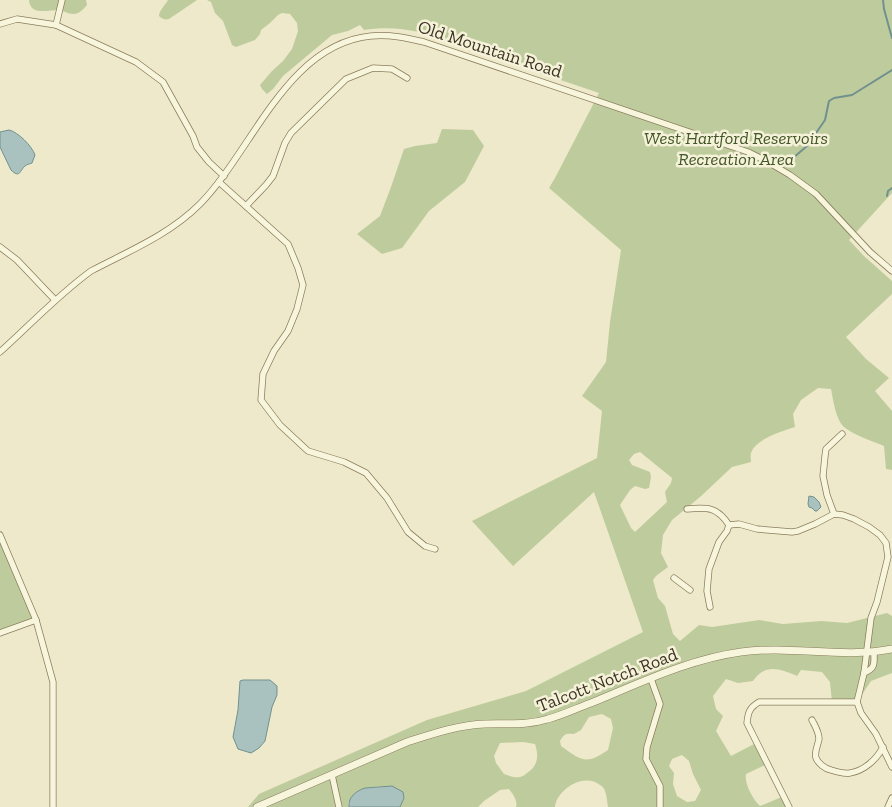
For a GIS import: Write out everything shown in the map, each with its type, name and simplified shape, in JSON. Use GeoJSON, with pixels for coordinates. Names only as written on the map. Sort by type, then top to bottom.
{"type":"FeatureCollection","features":[{"type":"Feature","properties":{"kind":"street"},"geometry":{"type":"LineString","coordinates":[[56,25],[62,0]]}},
{"type":"Feature","properties":{"kind":"street"},"geometry":{"type":"LineString","coordinates":[[0,24],[17,19],[56,25],[136,62],[163,82],[197,147],[224,176]]}},
{"type":"Feature","properties":{"kind":"street","name":"Old Mountain Road"},"geometry":{"type":"LineString","coordinates":[[0,352],[68,288],[91,271],[148,243],[177,224],[201,203],[224,176],[273,106],[302,70],[336,46],[372,36],[406,37],[424,42],[727,145],[768,162],[816,194],[870,252],[892,271]]}},
{"type":"Feature","properties":{"kind":"street"},"geometry":{"type":"LineString","coordinates":[[246,206],[273,176],[285,143],[291,133],[346,79],[373,68],[392,69],[407,78]]}},
{"type":"Feature","properties":{"kind":"street"},"geometry":{"type":"LineString","coordinates":[[219,182],[288,244],[303,285],[297,309],[288,331],[274,351],[262,374],[260,400],[280,425],[308,450],[344,462],[366,473],[387,498],[408,532],[425,546],[435,549]]}},
{"type":"Feature","properties":{"kind":"street"},"geometry":{"type":"LineString","coordinates":[[0,247],[17,260],[56,300]]}},
{"type":"Feature","properties":{"kind":"street"},"geometry":{"type":"LineString","coordinates":[[834,514],[823,476],[826,450],[842,434]]}},
{"type":"Feature","properties":{"kind":"street"},"geometry":{"type":"LineString","coordinates":[[687,509],[702,507],[712,509],[724,517],[729,525],[727,532],[719,542],[709,570],[707,591],[710,607]]}},
{"type":"Feature","properties":{"kind":"street"},"geometry":{"type":"LineString","coordinates":[[729,525],[739,524],[757,529],[792,532],[815,524],[834,514],[843,515],[869,527],[880,535],[886,543],[888,557],[877,602],[870,618],[871,652],[874,664],[871,670],[864,673],[857,702],[861,713],[876,734],[892,767]]}},
{"type":"Feature","properties":{"kind":"street"},"geometry":{"type":"LineString","coordinates":[[0,535],[36,620],[53,682],[53,807]]}},
{"type":"Feature","properties":{"kind":"street"},"geometry":{"type":"LineString","coordinates":[[674,578],[690,590]]}},
{"type":"Feature","properties":{"kind":"street"},"geometry":{"type":"LineString","coordinates":[[0,633],[36,620]]}},
{"type":"Feature","properties":{"kind":"street","name":"Talcott Notch Road"},"geometry":{"type":"LineString","coordinates":[[257,807],[400,745],[432,734],[484,724],[520,725],[536,723],[554,718],[701,660],[761,650],[871,652],[892,649]]}},
{"type":"Feature","properties":{"kind":"street"},"geometry":{"type":"LineString","coordinates":[[651,679],[660,704],[646,747],[646,759],[660,786],[660,807]]}},
{"type":"Feature","properties":{"kind":"street"},"geometry":{"type":"LineString","coordinates":[[789,807],[747,723],[748,710],[759,702],[857,702]]}},
{"type":"Feature","properties":{"kind":"street"},"geometry":{"type":"LineString","coordinates":[[812,720],[819,738],[815,756],[827,769],[839,773],[850,773],[862,768],[874,759],[883,747]]}},
{"type":"Feature","properties":{"kind":"street"},"geometry":{"type":"LineString","coordinates":[[874,759],[889,758]]}},
{"type":"Feature","properties":{"kind":"street"},"geometry":{"type":"LineString","coordinates":[[332,775],[339,807]]}},
{"type":"Feature","properties":{"kind":"street"},"geometry":{"type":"LineString","coordinates":[[888,807],[892,798]]}},
{"type":"Feature","properties":{"kind":"green space"},"geometry":{"type":"Polygon","coordinates":[[[29,0],[86,0],[87,5],[79,12],[73,14],[58,10],[36,10],[30,5],[29,0]]]}},
{"type":"Feature","properties":{"kind":"green space"},"geometry":{"type":"Polygon","coordinates":[[[168,0],[197,0],[169,19],[162,19],[159,14],[168,0]]]}},
{"type":"Feature","properties":{"kind":"green space","name":"West Hartford Reservoirs Recreation Area"},"geometry":{"type":"Polygon","coordinates":[[[207,0],[892,0],[892,193],[849,240],[892,281],[892,294],[846,337],[866,359],[889,378],[875,391],[892,411],[892,470],[886,469],[884,446],[844,427],[837,415],[831,389],[818,388],[801,400],[793,414],[795,427],[770,436],[758,444],[751,453],[751,462],[732,467],[672,520],[663,535],[661,553],[668,567],[653,580],[658,598],[665,606],[673,634],[680,641],[699,625],[712,627],[759,620],[783,624],[821,621],[847,623],[887,613],[892,616],[892,673],[871,681],[857,702],[832,702],[830,682],[822,672],[801,670],[797,676],[773,669],[758,675],[753,681],[738,683],[726,679],[713,696],[716,709],[723,716],[716,731],[731,756],[756,743],[767,764],[746,774],[748,786],[755,800],[760,806],[784,796],[789,807],[608,807],[605,790],[594,781],[586,780],[572,784],[566,789],[557,800],[555,807],[516,807],[516,800],[509,789],[500,790],[478,807],[400,807],[401,803],[385,786],[365,788],[348,803],[349,807],[248,807],[259,794],[427,720],[526,691],[643,632],[594,492],[513,566],[472,521],[597,458],[602,411],[582,396],[606,362],[621,250],[549,188],[599,93],[419,32],[392,28],[364,30],[360,25],[348,31],[332,35],[283,76],[267,94],[260,85],[292,49],[298,31],[297,23],[290,14],[282,13],[261,30],[255,40],[236,47],[232,45],[223,21],[215,13],[211,2],[207,0]],[[640,452],[634,454],[629,460],[632,465],[650,472],[651,477],[649,488],[645,489],[635,486],[620,505],[631,528],[635,532],[667,502],[665,492],[672,478],[640,452]],[[602,714],[589,717],[581,730],[574,734],[566,734],[560,741],[561,746],[579,758],[584,759],[594,758],[608,750],[613,728],[611,719],[602,714]],[[523,742],[500,743],[494,756],[496,763],[504,774],[520,777],[531,770],[537,757],[535,744],[523,742]],[[682,755],[672,759],[669,766],[674,773],[673,784],[677,796],[687,802],[695,801],[701,790],[689,761],[682,755]]]}},
{"type":"Feature","properties":{"kind":"green space"},"geometry":{"type":"Polygon","coordinates":[[[442,129],[473,130],[484,146],[465,182],[429,211],[402,248],[382,254],[357,234],[380,216],[404,149],[437,143],[442,129]]]}},
{"type":"Feature","properties":{"kind":"green space"},"geometry":{"type":"Polygon","coordinates":[[[3,542],[36,620],[0,633],[0,543],[3,542]]]}},
{"type":"Feature","properties":{"kind":"water"},"geometry":{"type":"Polygon","coordinates":[[[9,130],[24,140],[35,155],[32,163],[26,165],[18,174],[11,170],[0,147],[0,132],[9,130]]]}},
{"type":"Feature","properties":{"kind":"water"},"geometry":{"type":"Polygon","coordinates":[[[809,496],[814,497],[819,502],[821,507],[817,511],[809,507],[809,496]]]}},
{"type":"Feature","properties":{"kind":"water"},"geometry":{"type":"Polygon","coordinates":[[[270,680],[277,686],[277,695],[272,707],[265,741],[251,753],[238,749],[233,737],[238,710],[240,681],[270,680]]]}},
{"type":"Feature","properties":{"kind":"water"},"geometry":{"type":"Polygon","coordinates":[[[392,786],[403,792],[404,798],[400,807],[349,807],[351,797],[362,789],[392,786]]]}},
{"type":"Feature","properties":{"kind":"waterway"},"geometry":{"type":"LineString","coordinates":[[883,0],[892,38]]}},
{"type":"Feature","properties":{"kind":"waterway"},"geometry":{"type":"LineString","coordinates":[[793,158],[807,146],[825,120],[829,101],[834,98],[852,95],[892,70]]}},
{"type":"Feature","properties":{"kind":"waterway"},"geometry":{"type":"LineString","coordinates":[[887,196],[888,191],[892,188]]}}]}
